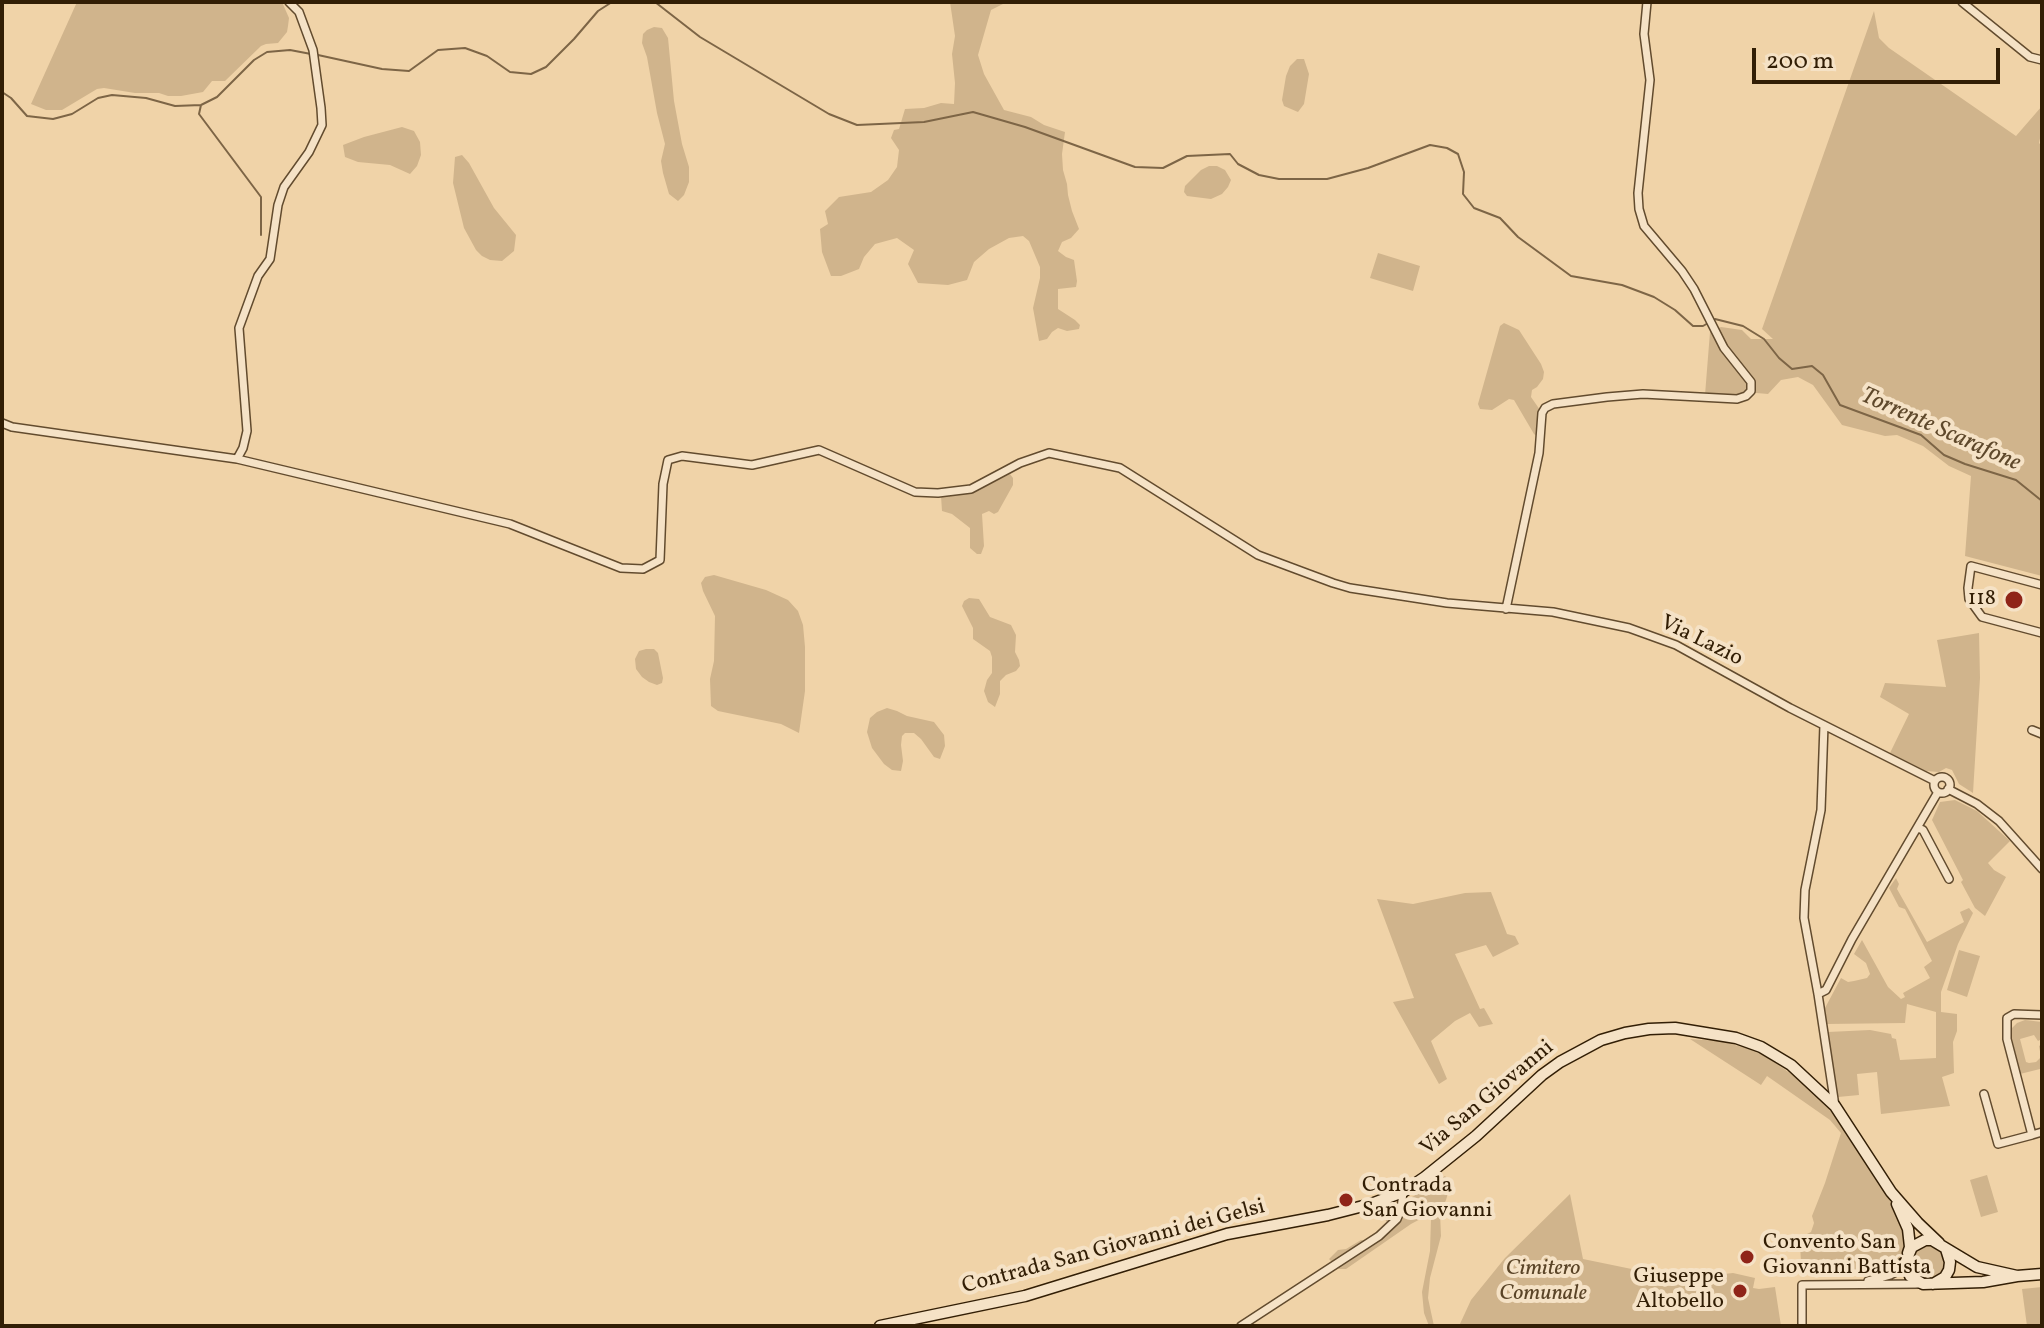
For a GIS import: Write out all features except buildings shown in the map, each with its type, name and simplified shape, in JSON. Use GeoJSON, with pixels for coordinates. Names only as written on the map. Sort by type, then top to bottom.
{"type":"FeatureCollection","features":[{"type":"Feature","properties":{"kind":"main road","name":"Via San Giovanni"},"geometry":{"type":"LineString","coordinates":[[1403,1192],[1459,1150],[1542,1075],[1601,1040],[1625,1033],[1675,1028],[1715,1033],[1761,1047],[1791,1065],[1835,1106],[1891,1192],[1908,1229],[1910,1247],[1907,1257]]}},
{"type":"Feature","properties":{"kind":"main road","name":"Contrada San Giovanni dei Gelsi"},"geometry":{"type":"LineString","coordinates":[[880,1326],[1025,1296],[1227,1234],[1328,1215],[1403,1192]]}},
{"type":"Feature","properties":{"kind":"main road","name":"Via San Giovanni"},"geometry":{"type":"LineString","coordinates":[[1891,1192],[1942,1245],[1977,1267],[2017,1276]]}},
{"type":"Feature","properties":{"kind":"main road"},"geometry":{"type":"LineString","coordinates":[[1925,1240],[1942,1245],[1949,1254],[1949,1270],[1945,1277],[1927,1284],[1910,1276],[1907,1257],[1912,1247],[1925,1240]]}},
{"type":"Feature","properties":{"kind":"main road"},"geometry":{"type":"LineString","coordinates":[[1971,1263],[1980,1282]]}},
{"type":"Feature","properties":{"kind":"main road","name":"Via San Giovanni"},"geometry":{"type":"LineString","coordinates":[[1927,1284],[1980,1282],[2042,1274]]}},
{"type":"Feature","properties":{"kind":"street"},"geometry":{"type":"LineString","coordinates":[[2,423],[36,431],[237,459],[247,431],[239,328],[258,276],[270,259],[278,205],[284,187],[309,152],[322,125],[313,50],[299,12],[289,2]]}},
{"type":"Feature","properties":{"kind":"street"},"geometry":{"type":"LineString","coordinates":[[1506,609],[1539,453],[1545,408],[1553,404],[1643,394],[1737,399],[1751,391],[1751,382],[1724,348],[1694,289],[1644,226],[1639,209],[1650,80],[1644,34],[1647,2]]}},
{"type":"Feature","properties":{"kind":"street"},"geometry":{"type":"LineString","coordinates":[[1962,2],[2030,57],[2042,60]]}},
{"type":"Feature","properties":{"kind":"street","name":"Via Lazio"},"geometry":{"type":"LineString","coordinates":[[237,459],[510,524],[621,568],[643,569],[660,560],[663,484],[668,460],[682,456],[752,465],[819,450],[915,492],[938,493],[971,489],[1020,463],[1049,453],[1120,468],[1258,555],[1333,583],[1447,603],[1553,612],[1629,628],[1676,645],[1790,708],[1935,781]]}},
{"type":"Feature","properties":{"kind":"street"},"geometry":{"type":"LineString","coordinates":[[2042,585],[1971,566],[1968,588],[1969,599],[1982,617],[2042,633]]}},
{"type":"Feature","properties":{"kind":"street"},"geometry":{"type":"LineString","coordinates":[[1824,725],[1821,810],[1805,890],[1804,918],[1835,1106]]}},
{"type":"Feature","properties":{"kind":"street"},"geometry":{"type":"LineString","coordinates":[[2032,730],[2042,734]]}},
{"type":"Feature","properties":{"kind":"street"},"geometry":{"type":"LineString","coordinates":[[1947,775],[1948,789],[1938,792],[1935,781],[1947,775]]}},
{"type":"Feature","properties":{"kind":"street"},"geometry":{"type":"LineString","coordinates":[[1948,789],[1977,804],[1999,821],[2042,869]]}},
{"type":"Feature","properties":{"kind":"street"},"geometry":{"type":"LineString","coordinates":[[1818,994],[1826,990],[1852,939],[1938,792]]}},
{"type":"Feature","properties":{"kind":"street"},"geometry":{"type":"LineString","coordinates":[[1918,828],[1923,830],[1949,879]]}},
{"type":"Feature","properties":{"kind":"street"},"geometry":{"type":"LineString","coordinates":[[2032,1135],[2007,1039],[2007,1018],[2014,1014],[2042,1015]]}},
{"type":"Feature","properties":{"kind":"street"},"geometry":{"type":"LineString","coordinates":[[1984,1094],[1998,1144],[2042,1132]]}},
{"type":"Feature","properties":{"kind":"street"},"geometry":{"type":"LineString","coordinates":[[1241,1326],[1379,1236],[1397,1219],[1403,1192]]}},
{"type":"Feature","properties":{"kind":"street"},"geometry":{"type":"LineString","coordinates":[[1854,1284],[1898,1271],[1907,1257]]}},
{"type":"Feature","properties":{"kind":"street"},"geometry":{"type":"LineString","coordinates":[[1802,1326],[1802,1285],[1927,1284]]}},
{"type":"Feature","properties":{"kind":"green space"},"geometry":{"type":"Polygon","coordinates":[[[77,2],[282,2],[289,18],[287,32],[278,43],[261,46],[225,81],[212,81],[203,92],[168,96],[104,88],[62,110],[46,110],[31,104],[77,2]]]}},
{"type":"Feature","properties":{"kind":"green space"},"geometry":{"type":"Polygon","coordinates":[[[950,2],[1007,2],[991,10],[978,55],[984,74],[1004,110],[1031,117],[1065,132],[1063,170],[1079,229],[1062,242],[1058,251],[1074,260],[1077,281],[1076,287],[1058,289],[1058,309],[1075,320],[1080,325],[1079,329],[1067,331],[1058,328],[1047,339],[1039,341],[1033,308],[1040,267],[1029,241],[1023,236],[1009,238],[989,249],[974,262],[967,280],[948,285],[918,283],[908,264],[914,250],[897,238],[875,244],[859,269],[841,276],[831,276],[822,252],[820,229],[828,224],[825,211],[839,197],[871,192],[888,180],[897,167],[899,150],[891,138],[894,130],[899,129],[905,109],[954,104],[952,54],[955,36],[950,2]]]}},
{"type":"Feature","properties":{"kind":"green space"},"geometry":{"type":"Polygon","coordinates":[[[1874,11],[1879,38],[1889,48],[2016,136],[2042,106],[2039,143],[2042,146],[2042,576],[1965,556],[1971,476],[1949,466],[1923,446],[1897,435],[1885,436],[1842,425],[1813,385],[1798,377],[1781,380],[1768,394],[1705,395],[1710,332],[1721,327],[1742,330],[1751,339],[1773,339],[1762,329],[1874,11]]]}},
{"type":"Feature","properties":{"kind":"green space"},"geometry":{"type":"Polygon","coordinates":[[[654,27],[662,28],[668,38],[674,101],[689,167],[689,182],[678,201],[669,194],[663,173],[661,161],[665,144],[642,43],[643,34],[654,27]]]}},
{"type":"Feature","properties":{"kind":"green space"},"geometry":{"type":"Polygon","coordinates":[[[1297,59],[1304,59],[1309,74],[1304,104],[1298,112],[1284,106],[1282,100],[1286,76],[1297,59]]]}},
{"type":"Feature","properties":{"kind":"green space"},"geometry":{"type":"Polygon","coordinates":[[[402,127],[414,131],[420,142],[421,155],[410,174],[390,165],[358,162],[345,157],[343,145],[402,127]]]}},
{"type":"Feature","properties":{"kind":"green space"},"geometry":{"type":"Polygon","coordinates":[[[462,155],[494,208],[516,235],[514,251],[502,261],[482,256],[464,228],[453,183],[455,157],[462,155]]]}},
{"type":"Feature","properties":{"kind":"green space"},"geometry":{"type":"Polygon","coordinates":[[[1209,166],[1225,170],[1231,180],[1228,187],[1211,199],[1187,196],[1185,186],[1209,166]]]}},
{"type":"Feature","properties":{"kind":"green space"},"geometry":{"type":"Polygon","coordinates":[[[1378,253],[1420,266],[1413,291],[1370,278],[1378,253]]]}},
{"type":"Feature","properties":{"kind":"green space"},"geometry":{"type":"Polygon","coordinates":[[[1504,323],[1519,330],[1544,372],[1531,397],[1540,410],[1538,437],[1514,400],[1509,399],[1492,410],[1480,409],[1478,404],[1500,326],[1504,323]]]}},
{"type":"Feature","properties":{"kind":"green space"},"geometry":{"type":"Polygon","coordinates":[[[1010,474],[1013,485],[998,512],[982,514],[984,546],[981,554],[977,554],[970,548],[970,528],[952,514],[942,511],[941,496],[974,492],[1010,474]]]}},
{"type":"Feature","properties":{"kind":"green space"},"geometry":{"type":"Polygon","coordinates":[[[714,575],[766,590],[788,600],[798,611],[805,647],[805,691],[799,733],[781,724],[718,711],[711,706],[715,616],[701,583],[705,577],[714,575]]]}},
{"type":"Feature","properties":{"kind":"green space"},"geometry":{"type":"Polygon","coordinates":[[[969,598],[979,599],[990,617],[1011,625],[1016,635],[1015,652],[1020,666],[1000,681],[1000,694],[995,707],[988,702],[984,691],[992,673],[992,657],[990,651],[973,639],[973,628],[962,606],[969,598]]]}},
{"type":"Feature","properties":{"kind":"green space"},"geometry":{"type":"Polygon","coordinates":[[[1979,633],[1980,678],[1973,793],[1959,784],[1952,770],[1926,771],[1890,753],[1909,714],[1880,697],[1885,683],[1946,687],[1937,640],[1979,633]]]}},
{"type":"Feature","properties":{"kind":"green space"},"geometry":{"type":"Polygon","coordinates":[[[654,649],[658,653],[663,678],[662,683],[657,685],[642,677],[636,669],[635,659],[639,651],[654,649]]]}},
{"type":"Feature","properties":{"kind":"green space"},"geometry":{"type":"Polygon","coordinates":[[[887,708],[934,722],[944,735],[945,746],[940,759],[934,757],[914,733],[905,733],[901,745],[901,771],[892,770],[884,764],[872,748],[867,732],[870,718],[887,708]]]}},
{"type":"Feature","properties":{"kind":"green space"},"geometry":{"type":"Polygon","coordinates":[[[1955,800],[1977,811],[2010,841],[1988,863],[2006,877],[1985,916],[1975,908],[1932,820],[1940,802],[1955,800]]]}},
{"type":"Feature","properties":{"kind":"green space"},"geometry":{"type":"Polygon","coordinates":[[[1896,878],[1899,884],[1897,889],[1927,942],[1964,922],[1960,912],[1969,908],[1973,913],[1941,992],[1941,1012],[1957,1014],[1957,1031],[1953,1042],[1954,1073],[1942,1077],[1950,1106],[1881,1114],[1877,1072],[1857,1074],[1859,1095],[1838,1097],[1828,1032],[1870,1030],[1891,1034],[1896,1039],[1900,1060],[1936,1058],[1936,1012],[1907,1004],[1905,1023],[1827,1024],[1825,1008],[1841,978],[1848,982],[1867,978],[1870,974],[1866,963],[1854,954],[1862,940],[1888,987],[1901,999],[1905,997],[1903,993],[1930,978],[1924,967],[1932,961],[1905,909],[1899,907],[1889,888],[1896,878]]]}},
{"type":"Feature","properties":{"kind":"green space"},"geometry":{"type":"Polygon","coordinates":[[[1491,892],[1507,934],[1515,936],[1519,944],[1493,957],[1486,945],[1455,954],[1480,1009],[1484,1008],[1493,1024],[1479,1027],[1470,1013],[1431,1041],[1447,1079],[1439,1084],[1393,1002],[1414,998],[1377,899],[1413,904],[1465,893],[1491,892]]]}},
{"type":"Feature","properties":{"kind":"green space"},"geometry":{"type":"Polygon","coordinates":[[[1959,950],[1980,956],[1967,997],[1947,990],[1959,950]]]}},
{"type":"Feature","properties":{"kind":"green space"},"geometry":{"type":"Polygon","coordinates":[[[2025,1020],[2042,1022],[2042,1039],[2038,1041],[2034,1035],[2020,1039],[2026,1062],[2029,1063],[2041,1057],[2039,1046],[2042,1044],[2042,1076],[2040,1069],[2020,1074],[2012,1028],[2025,1020]]]}},
{"type":"Feature","properties":{"kind":"green space"},"geometry":{"type":"Polygon","coordinates":[[[1690,1039],[1720,1041],[1765,1056],[1806,1084],[1836,1117],[1903,1226],[1905,1248],[1900,1262],[1890,1272],[1879,1276],[1801,1262],[1800,1244],[1803,1236],[1811,1232],[1814,1223],[1812,1216],[1841,1133],[1830,1120],[1767,1076],[1761,1085],[1690,1039]]]}},
{"type":"Feature","properties":{"kind":"green space"},"geometry":{"type":"Polygon","coordinates":[[[1987,1175],[1998,1212],[1981,1217],[1970,1180],[1987,1175]]]}},
{"type":"Feature","properties":{"kind":"green space"},"geometry":{"type":"Polygon","coordinates":[[[1445,1176],[1451,1183],[1440,1213],[1441,1236],[1430,1278],[1428,1298],[1434,1326],[1429,1326],[1422,1292],[1430,1251],[1431,1218],[1426,1216],[1411,1224],[1346,1269],[1339,1269],[1329,1259],[1338,1250],[1361,1240],[1377,1241],[1391,1230],[1385,1219],[1389,1208],[1445,1176]]]}},
{"type":"Feature","properties":{"kind":"green space","name":"Cimitero Comunale"},"geometry":{"type":"Polygon","coordinates":[[[1570,1194],[1583,1259],[1703,1286],[1706,1276],[1733,1273],[1755,1278],[1753,1288],[1775,1287],[1781,1326],[1459,1326],[1471,1300],[1505,1258],[1570,1194]]]}},
{"type":"Feature","properties":{"kind":"green space"},"geometry":{"type":"Polygon","coordinates":[[[1928,1245],[1940,1250],[1945,1262],[1940,1274],[1928,1279],[1916,1274],[1911,1262],[1916,1250],[1928,1245]]]}},
{"type":"Feature","properties":{"kind":"green space"},"geometry":{"type":"Polygon","coordinates":[[[2042,1287],[2042,1326],[2027,1326],[2022,1289],[2042,1287]]]}},
{"type":"Feature","properties":{"kind":"waterway","name":"Torrente Scarafone"},"geometry":{"type":"LineString","coordinates":[[318,55],[382,69],[409,71],[438,50],[465,48],[487,56],[510,72],[531,74],[546,67],[598,11],[612,2]]}},
{"type":"Feature","properties":{"kind":"waterway","name":"Torrente Scarafone"},"geometry":{"type":"LineString","coordinates":[[655,2],[700,37],[829,114],[857,125],[924,122],[973,112],[1025,127],[1135,167],[1163,168],[1187,156],[1230,154],[1238,164],[1259,175],[1279,179],[1327,179],[1368,168],[1430,145],[1447,148],[1458,154],[1464,172],[1463,194],[1474,208],[1500,218],[1518,237],[1571,276],[1622,285],[1654,297],[1693,326],[1703,326],[1715,319],[1743,326],[1764,339],[1792,369],[1812,366],[1823,375],[1840,405],[1921,435],[1944,455],[1965,464],[2016,480],[2042,501]]}},
{"type":"Feature","properties":{"kind":"waterway","name":"Torrente Scarafone"},"geometry":{"type":"LineString","coordinates":[[2,92],[27,116],[53,119],[72,114],[98,98],[112,95],[146,98],[175,106],[201,105],[217,97],[254,60],[267,52],[290,50],[311,54]]}},
{"type":"Feature","properties":{"kind":"waterway"},"geometry":{"type":"LineString","coordinates":[[201,105],[199,114],[261,197],[261,235]]}},
{"type":"Feature","properties":{"kind":"place","name":"118"},"geometry":{"type":"Point","coordinates":[2014,600]}},
{"type":"Feature","properties":{"kind":"place","name":"Contrada San Giovanni"},"geometry":{"type":"Point","coordinates":[1346,1200]}},
{"type":"Feature","properties":{"kind":"place","name":"Convento San Giovanni Battista"},"geometry":{"type":"Point","coordinates":[1747,1257]}},
{"type":"Feature","properties":{"kind":"place","name":"Giuseppe Altobello"},"geometry":{"type":"Point","coordinates":[1740,1291]}}]}
